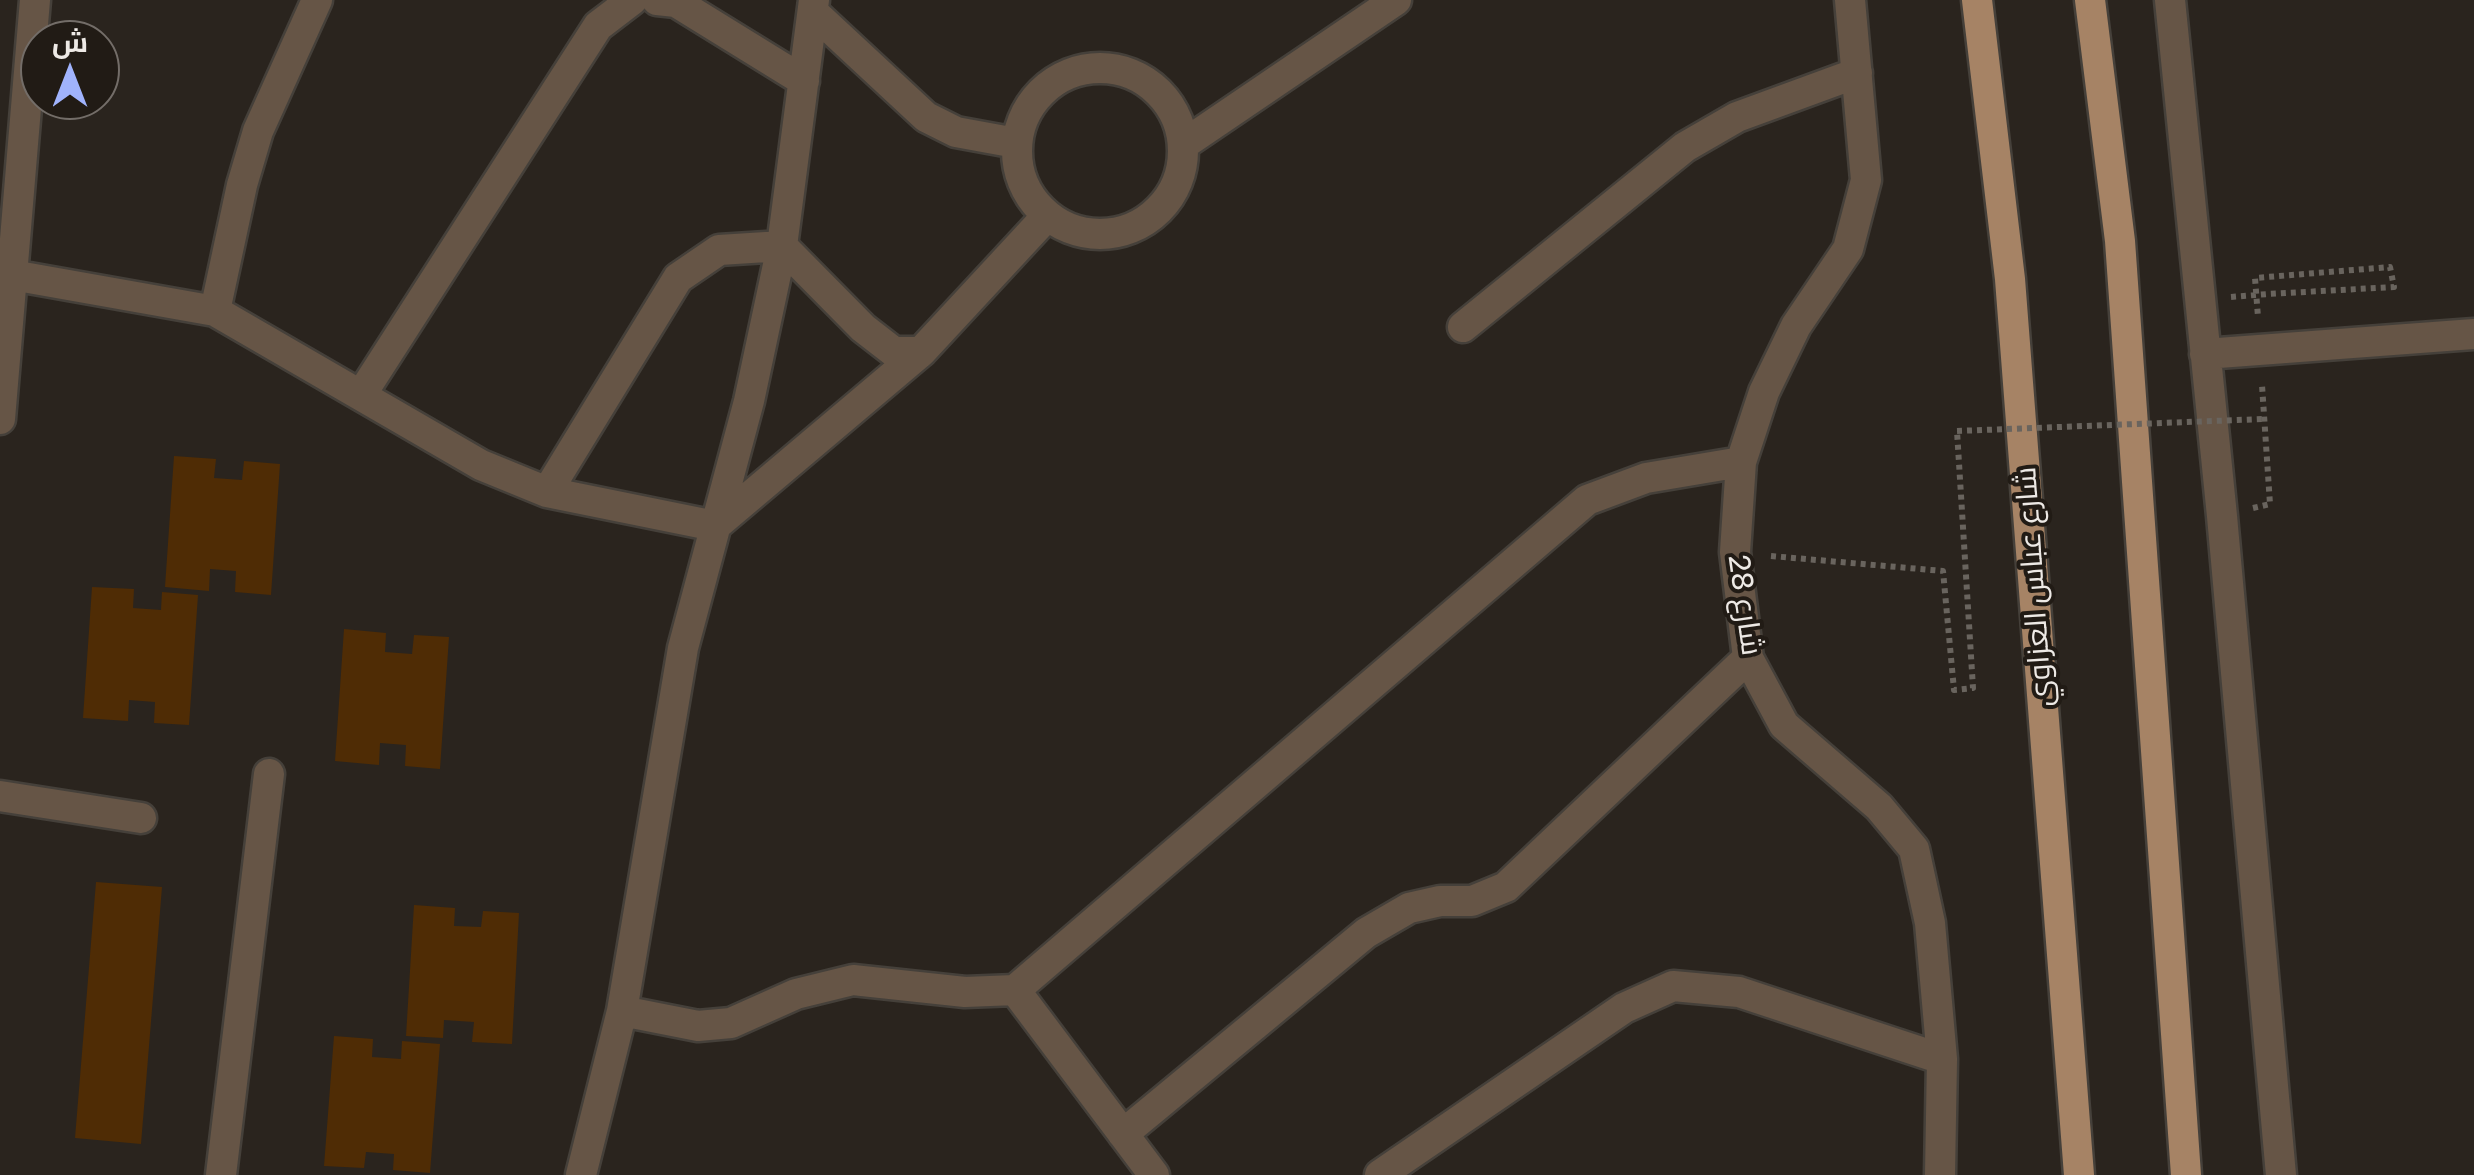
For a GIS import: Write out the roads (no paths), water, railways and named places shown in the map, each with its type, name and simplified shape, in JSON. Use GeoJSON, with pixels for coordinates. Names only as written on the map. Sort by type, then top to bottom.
{"type":"FeatureCollection","features":[{"type":"Feature","properties":{"kind":"main road","name":"شارع عباس العزاوي"},"geometry":{"type":"LineString","coordinates":[[1977,0],[2010,279],[2079,1175]]}},
{"type":"Feature","properties":{"kind":"main road"},"geometry":{"type":"LineString","coordinates":[[2090,0],[2120,241],[2186,1175]]}},
{"type":"Feature","properties":{"kind":"street"},"geometry":{"type":"LineString","coordinates":[[0,419],[2,359],[35,0]]}},
{"type":"Feature","properties":{"kind":"street"},"geometry":{"type":"LineString","coordinates":[[216,311],[258,132],[317,0]]}},
{"type":"Feature","properties":{"kind":"street"},"geometry":{"type":"LineString","coordinates":[[361,395],[598,26],[632,0]]}},
{"type":"Feature","properties":{"kind":"street"},"geometry":{"type":"LineString","coordinates":[[657,0],[676,2],[804,81]]}},
{"type":"Feature","properties":{"kind":"street"},"geometry":{"type":"LineString","coordinates":[[1184,144],[1396,0]]}},
{"type":"Feature","properties":{"kind":"street","name":"شارع 28"},"geometry":{"type":"LineString","coordinates":[[1850,0],[1866,180],[1848,249],[1796,326],[1764,392],[1741,462],[1735,552],[1748,658],[1784,724],[1879,807],[1914,849],[1930,923],[1942,1058],[1940,1175]]}},
{"type":"Feature","properties":{"kind":"street"},"geometry":{"type":"LineString","coordinates":[[2170,0],[2280,1175]]}},
{"type":"Feature","properties":{"kind":"street"},"geometry":{"type":"LineString","coordinates":[[581,1175],[622,1011],[683,648],[749,400],[782,246],[814,6]]}},
{"type":"Feature","properties":{"kind":"street"},"geometry":{"type":"LineString","coordinates":[[814,6],[926,117],[956,132],[1016,143]]}},
{"type":"Feature","properties":{"kind":"street"},"geometry":{"type":"LineString","coordinates":[[1088,68],[1117,68],[1144,79],[1166,98],[1177,116],[1184,144],[1182,171],[1170,197],[1150,218],[1123,231],[1101,234],[1072,230],[1047,216],[1031,198],[1019,172],[1016,143],[1024,115],[1040,92],[1064,75],[1088,68]]}},
{"type":"Feature","properties":{"kind":"street"},"geometry":{"type":"LineString","coordinates":[[1463,327],[1684,147],[1738,117],[1857,72]]}},
{"type":"Feature","properties":{"kind":"street"},"geometry":{"type":"LineString","coordinates":[[716,526],[921,352],[1047,216]]}},
{"type":"Feature","properties":{"kind":"street"},"geometry":{"type":"LineString","coordinates":[[547,492],[678,278],[719,250],[782,246],[863,328],[894,352],[921,352]]}},
{"type":"Feature","properties":{"kind":"street"},"geometry":{"type":"LineString","coordinates":[[12,275],[216,311],[481,465],[547,492],[716,526]]}},
{"type":"Feature","properties":{"kind":"street"},"geometry":{"type":"LineString","coordinates":[[2205,354],[2474,334]]}},
{"type":"Feature","properties":{"kind":"street"},"geometry":{"type":"LineString","coordinates":[[622,1011],[698,1026],[731,1023],[796,994],[853,980],[965,992],[1015,990],[1587,500],[1646,478],[1741,462]]}},
{"type":"Feature","properties":{"kind":"street"},"geometry":{"type":"LineString","coordinates":[[1123,1134],[1366,934],[1409,908],[1440,900],[1472,901],[1506,886],[1748,658]]}},
{"type":"Feature","properties":{"kind":"street"},"geometry":{"type":"LineString","coordinates":[[221,1175],[270,774]]}},
{"type":"Feature","properties":{"kind":"street"},"geometry":{"type":"LineString","coordinates":[[0,796],[141,818]]}},
{"type":"Feature","properties":{"kind":"street"},"geometry":{"type":"LineString","coordinates":[[1380,1175],[1624,1008],[1673,986],[1739,992],[1942,1058]]}},
{"type":"Feature","properties":{"kind":"street"},"geometry":{"type":"LineString","coordinates":[[1015,990],[1154,1175]]}}]}
